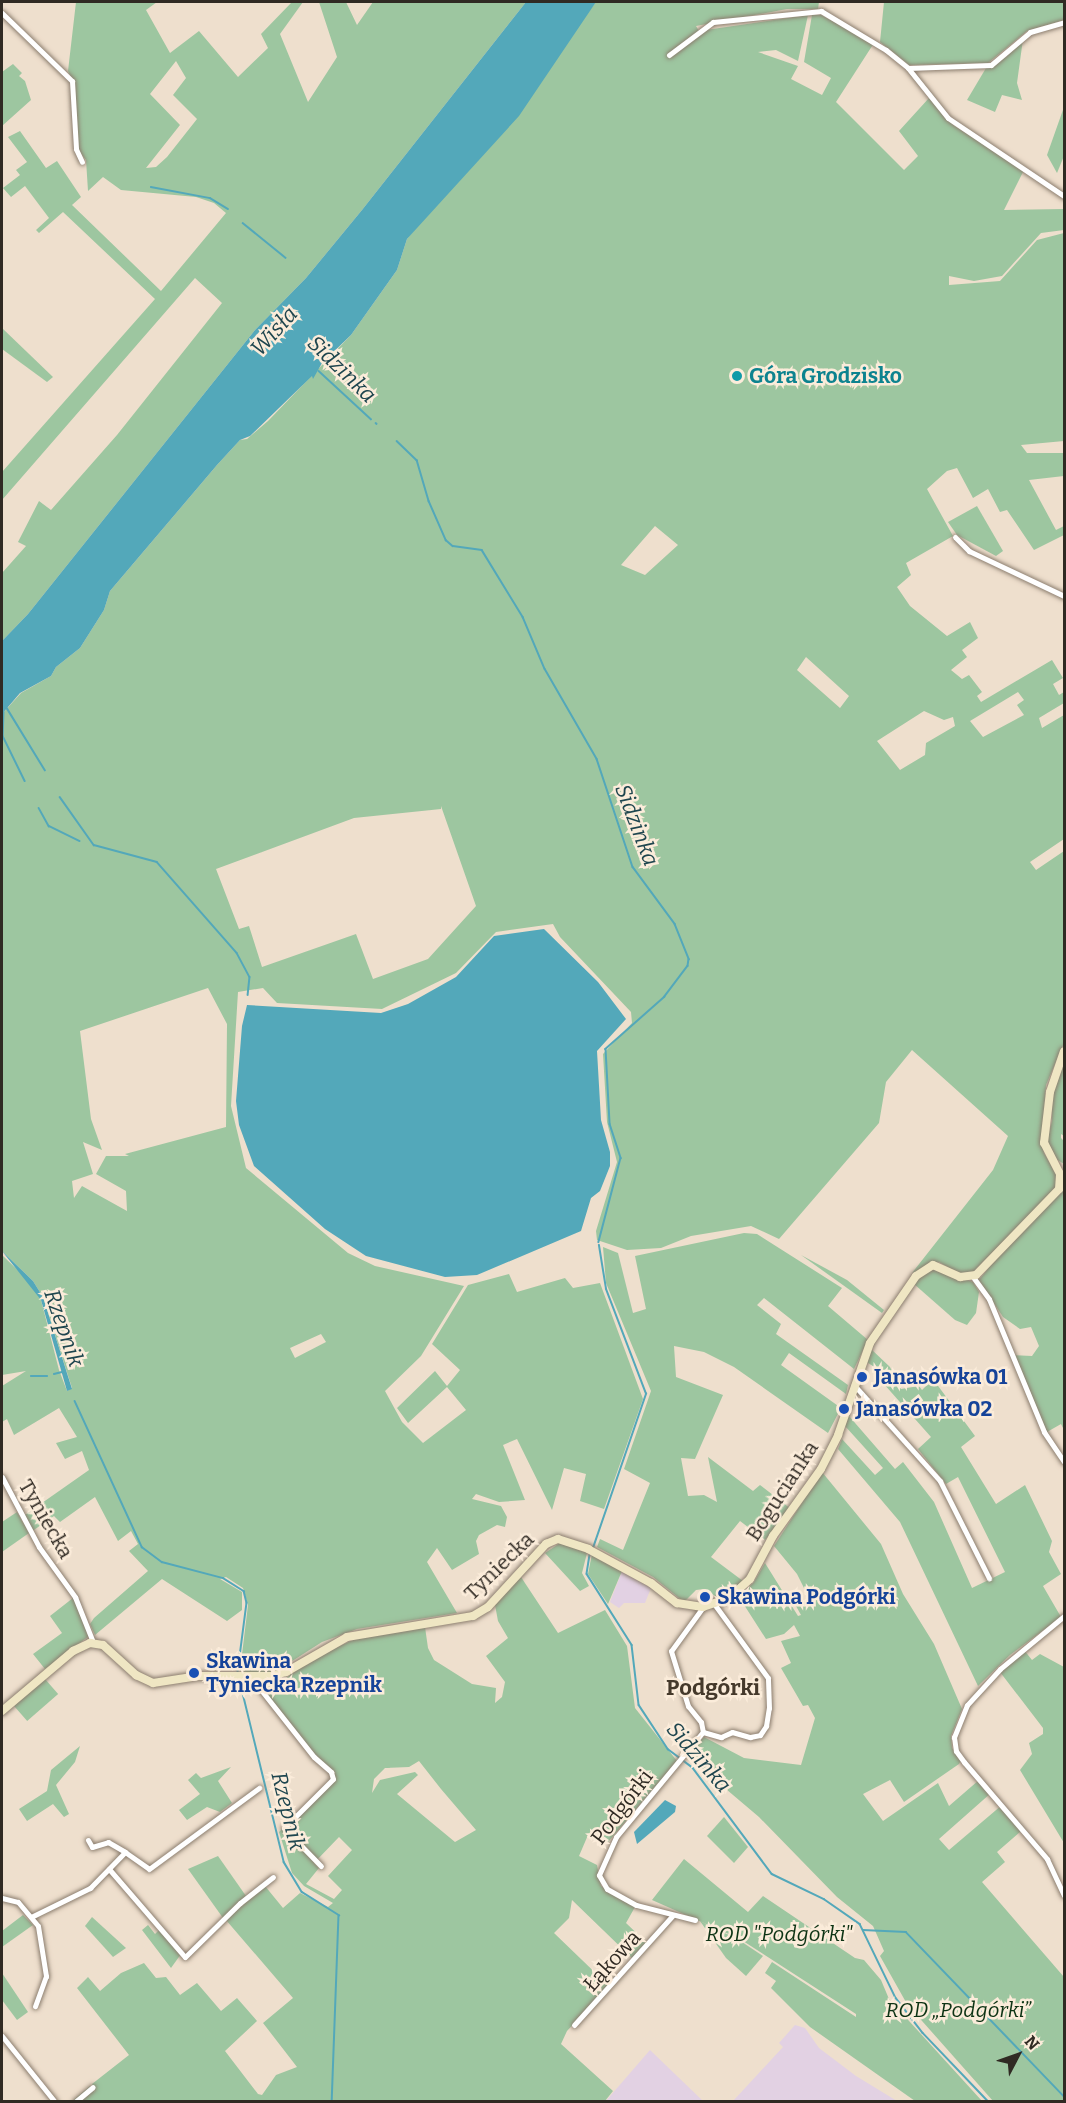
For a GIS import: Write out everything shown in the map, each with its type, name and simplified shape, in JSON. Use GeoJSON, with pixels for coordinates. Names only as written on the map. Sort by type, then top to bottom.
{"type":"FeatureCollection","features":[{"type":"Feature","properties":{"kind":"street"},"geometry":{"type":"LineString","coordinates":[[669,55],[712,22],[812,10],[828,14],[871,39],[908,69],[948,118],[1065,196]]}},
{"type":"Feature","properties":{"kind":"street"},"geometry":{"type":"LineString","coordinates":[[2,13],[72,81],[76,149],[82,162]]}},
{"type":"Feature","properties":{"kind":"street"},"geometry":{"type":"LineString","coordinates":[[908,69],[991,65],[1030,32],[1065,22]]}},
{"type":"Feature","properties":{"kind":"street"},"geometry":{"type":"LineString","coordinates":[[956,537],[969,550],[1065,596]]}},
{"type":"Feature","properties":{"kind":"street"},"geometry":{"type":"LineString","coordinates":[[1065,1051],[1050,1092],[1044,1143],[1060,1174],[1061,1185],[973,1276],[989,1299],[1044,1431],[1065,1462]]}},
{"type":"Feature","properties":{"kind":"street","name":"Bogucianka"},"geometry":{"type":"LineString","coordinates":[[729,1599],[750,1580],[773,1536],[813,1484],[838,1435],[854,1385],[873,1338],[921,1270],[933,1265],[960,1277],[973,1276]]}},
{"type":"Feature","properties":{"kind":"street"},"geometry":{"type":"LineString","coordinates":[[854,1385],[940,1481],[989,1578]]}},
{"type":"Feature","properties":{"kind":"street","name":"Tyniecka"},"geometry":{"type":"LineString","coordinates":[[2,1477],[39,1547],[75,1597],[93,1642],[103,1645],[140,1678],[153,1683],[280,1675],[324,1648],[357,1634],[473,1616],[488,1607],[550,1542],[567,1539],[651,1583],[677,1603],[703,1607],[729,1599]]}},
{"type":"Feature","properties":{"kind":"street"},"geometry":{"type":"LineString","coordinates":[[703,1607],[671,1651],[688,1706],[701,1722],[703,1732],[721,1737],[732,1732],[750,1737],[760,1735],[766,1726],[769,1708],[764,1669],[715,1605]]}},
{"type":"Feature","properties":{"kind":"street"},"geometry":{"type":"LineString","coordinates":[[1065,1616],[992,1677],[968,1705],[954,1737],[956,1751],[1047,1859],[1065,1895]]}},
{"type":"Feature","properties":{"kind":"street"},"geometry":{"type":"LineString","coordinates":[[2,1711],[73,1651],[93,1642]]}},
{"type":"Feature","properties":{"kind":"street"},"geometry":{"type":"LineString","coordinates":[[243,1676],[314,1757],[331,1772],[333,1779],[284,1828],[321,1866]]}},
{"type":"Feature","properties":{"kind":"street","name":"Podgórki"},"geometry":{"type":"LineString","coordinates":[[695,1920],[672,1916],[626,1901],[607,1889],[599,1875],[616,1837],[703,1732]]}},
{"type":"Feature","properties":{"kind":"street"},"geometry":{"type":"LineString","coordinates":[[88,1840],[92,1847],[108,1842],[149,1869],[259,1788]]}},
{"type":"Feature","properties":{"kind":"street"},"geometry":{"type":"LineString","coordinates":[[33,1916],[90,1888],[125,1852]]}},
{"type":"Feature","properties":{"kind":"street"},"geometry":{"type":"LineString","coordinates":[[109,1869],[185,1957],[240,1903],[273,1878]]}},
{"type":"Feature","properties":{"kind":"street"},"geometry":{"type":"LineString","coordinates":[[2,1898],[18,1902],[33,1916],[38,1926],[46,1976],[35,2006]]}},
{"type":"Feature","properties":{"kind":"street","name":"Łąkowa"},"geometry":{"type":"LineString","coordinates":[[574,2025],[672,1916]]}},
{"type":"Feature","properties":{"kind":"street"},"geometry":{"type":"LineString","coordinates":[[2,2036],[55,2102]]}},
{"type":"Feature","properties":{"kind":"street"},"geometry":{"type":"LineString","coordinates":[[75,2102],[93,2087]]}},
{"type":"Feature","properties":{"kind":"shaded area"},"geometry":{"type":"Polygon","coordinates":[[[622,1571],[651,1588],[645,1603],[624,1603],[619,1608],[610,1602],[622,1571]]]}},
{"type":"Feature","properties":{"kind":"shaded area"},"geometry":{"type":"Polygon","coordinates":[[[795,2025],[805,2028],[819,2048],[856,2076],[897,2101],[733,2101],[783,2047],[779,2043],[795,2025]]]}},
{"type":"Feature","properties":{"kind":"shaded area"},"geometry":{"type":"Polygon","coordinates":[[[650,2050],[703,2101],[605,2102],[650,2050]]]}},
{"type":"Feature","properties":{"kind":"green space"},"geometry":{"type":"Polygon","coordinates":[[[76,2],[157,2],[146,10],[170,53],[199,31],[238,77],[268,48],[261,34],[292,2],[303,2],[280,34],[308,102],[337,57],[319,2],[346,2],[357,25],[373,2],[526,2],[362,210],[306,278],[255,330],[28,614],[2,641],[2,573],[26,546],[18,542],[39,501],[51,510],[117,435],[222,303],[195,278],[2,500],[2,472],[155,299],[63,212],[39,233],[36,230],[49,218],[25,186],[11,197],[3,188],[20,175],[16,170],[27,162],[8,137],[20,131],[46,168],[57,161],[81,197],[72,205],[161,291],[226,213],[214,203],[196,197],[121,190],[103,177],[88,191],[86,160],[78,150],[74,84],[68,71],[76,2]],[[176,61],[150,94],[180,125],[146,168],[156,167],[167,157],[197,119],[173,95],[186,78],[176,61]]]}},
{"type":"Feature","properties":{"kind":"green space"},"geometry":{"type":"Polygon","coordinates":[[[596,2],[819,2],[818,9],[787,9],[696,26],[699,31],[808,15],[798,61],[776,50],[758,52],[798,66],[791,79],[822,95],[831,78],[804,62],[812,15],[821,15],[874,43],[836,102],[904,170],[918,156],[899,131],[929,98],[953,125],[1024,170],[1004,210],[1064,209],[1064,230],[1041,233],[1002,276],[974,281],[949,276],[949,285],[1000,281],[1037,240],[1064,233],[1064,441],[1021,445],[1027,453],[1064,453],[1064,476],[1029,480],[1056,530],[1064,526],[1064,535],[1034,550],[1007,510],[1000,512],[988,489],[973,498],[957,468],[947,471],[927,489],[953,536],[906,563],[911,575],[897,587],[910,606],[947,636],[970,622],[978,638],[962,650],[967,657],[951,670],[962,679],[969,675],[982,692],[977,696],[981,702],[1052,660],[1063,678],[1053,684],[1059,695],[1064,692],[1064,703],[1039,718],[1042,728],[1064,715],[1064,839],[1030,862],[1036,870],[1064,851],[1064,1043],[1046,1085],[1042,1141],[1044,1153],[1058,1178],[1056,1189],[972,1273],[962,1275],[939,1262],[912,1273],[993,1170],[1008,1136],[912,1050],[886,1082],[879,1123],[779,1239],[751,1226],[691,1236],[661,1248],[627,1250],[597,1240],[596,1231],[617,1162],[607,1122],[603,1054],[632,1023],[631,1012],[560,937],[553,924],[496,932],[456,973],[382,1009],[277,1003],[263,988],[238,992],[231,1106],[246,1168],[348,1253],[375,1266],[464,1286],[421,1356],[385,1391],[402,1422],[423,1443],[466,1410],[447,1387],[408,1423],[397,1408],[435,1371],[447,1386],[460,1370],[432,1344],[468,1285],[509,1274],[517,1292],[565,1278],[573,1288],[600,1283],[643,1399],[604,1509],[580,1501],[586,1474],[564,1468],[552,1510],[517,1439],[503,1445],[525,1500],[499,1502],[476,1494],[472,1499],[501,1506],[507,1517],[505,1527],[497,1525],[479,1535],[476,1541],[479,1554],[452,1570],[437,1548],[427,1562],[457,1613],[357,1629],[322,1642],[275,1672],[247,1672],[240,1671],[248,1605],[243,1588],[226,1577],[220,1579],[242,1592],[242,1610],[227,1621],[162,1579],[95,1635],[90,1624],[94,1618],[148,1571],[129,1551],[138,1544],[131,1531],[118,1541],[95,1497],[60,1522],[54,1516],[31,1532],[22,1517],[89,1470],[82,1451],[65,1459],[56,1443],[77,1437],[59,1408],[14,1435],[7,1419],[2,1422],[2,1386],[26,1371],[2,1375],[2,1255],[30,1282],[41,1300],[59,1370],[67,1391],[72,1388],[43,1297],[33,1281],[2,1251],[2,714],[21,693],[51,676],[56,667],[80,648],[104,610],[110,591],[217,465],[240,440],[247,439],[268,421],[351,335],[397,270],[407,239],[596,2]],[[655,526],[621,565],[645,575],[678,545],[655,526]],[[806,657],[797,670],[840,708],[849,696],[806,657]],[[1018,692],[970,721],[983,737],[1024,715],[1017,705],[1024,700],[1018,692]],[[924,711],[877,741],[900,770],[925,755],[926,743],[955,726],[953,717],[944,720],[924,711]],[[441,806],[441,809],[354,818],[216,869],[239,929],[249,926],[262,967],[356,934],[373,979],[428,959],[476,906],[441,806]],[[208,988],[80,1031],[91,1119],[102,1150],[83,1142],[93,1174],[72,1181],[74,1198],[82,1186],[127,1211],[126,1191],[96,1174],[106,1156],[129,1156],[125,1154],[226,1127],[227,1024],[208,988]],[[321,1334],[290,1348],[295,1358],[326,1342],[321,1334]]]}},
{"type":"Feature","properties":{"kind":"green space"},"geometry":{"type":"Polygon","coordinates":[[[884,2],[1064,2],[1064,20],[1027,31],[988,63],[909,65],[880,42],[884,2]]]}},
{"type":"Feature","properties":{"kind":"green space"},"geometry":{"type":"Polygon","coordinates":[[[1023,39],[1017,83],[1022,100],[1002,95],[995,112],[967,100],[986,68],[1006,57],[1023,39]]]}},
{"type":"Feature","properties":{"kind":"green space"},"geometry":{"type":"Polygon","coordinates":[[[13,64],[22,73],[19,76],[25,81],[31,100],[2,126],[2,72],[13,64]]]}},
{"type":"Feature","properties":{"kind":"green space"},"geometry":{"type":"Polygon","coordinates":[[[1064,107],[1064,156],[1057,173],[1047,155],[1064,107]]]}},
{"type":"Feature","properties":{"kind":"green space"},"geometry":{"type":"Polygon","coordinates":[[[2,328],[53,377],[47,382],[2,349],[2,328]]]}},
{"type":"Feature","properties":{"kind":"green space"},"geometry":{"type":"Polygon","coordinates":[[[977,506],[1003,551],[996,556],[957,535],[948,522],[977,506]]]}},
{"type":"Feature","properties":{"kind":"green space"},"geometry":{"type":"Polygon","coordinates":[[[1064,1054],[1064,1136],[1061,1134],[1061,1138],[1064,1141],[1064,1164],[1056,1159],[1047,1141],[1052,1121],[1052,1088],[1064,1054]]]}},
{"type":"Feature","properties":{"kind":"green space"},"geometry":{"type":"Polygon","coordinates":[[[1063,1189],[1064,1430],[1061,1424],[1047,1432],[1012,1355],[1032,1356],[1039,1346],[1031,1327],[1020,1329],[1003,1317],[979,1280],[1011,1240],[1063,1189]]]}},
{"type":"Feature","properties":{"kind":"green space"},"geometry":{"type":"Polygon","coordinates":[[[744,1233],[757,1234],[842,1288],[828,1306],[868,1340],[854,1369],[764,1298],[757,1305],[781,1324],[776,1334],[848,1385],[846,1394],[789,1353],[781,1365],[841,1408],[828,1433],[734,1367],[704,1352],[674,1346],[676,1377],[723,1395],[695,1459],[681,1458],[688,1496],[704,1495],[717,1502],[708,1457],[753,1491],[760,1485],[791,1509],[765,1540],[740,1521],[711,1557],[743,1581],[720,1599],[704,1589],[696,1590],[684,1602],[653,1577],[597,1547],[600,1539],[623,1550],[650,1483],[624,1469],[651,1391],[606,1283],[603,1247],[618,1253],[633,1313],[646,1309],[635,1256],[744,1233]]]}},
{"type":"Feature","properties":{"kind":"green space"},"geometry":{"type":"Polygon","coordinates":[[[801,1255],[847,1280],[884,1310],[882,1313],[801,1255]]]}},
{"type":"Feature","properties":{"kind":"green space"},"geometry":{"type":"Polygon","coordinates":[[[932,1268],[973,1282],[979,1292],[976,1313],[967,1325],[955,1320],[914,1284],[923,1272],[932,1268]]]}},
{"type":"Feature","properties":{"kind":"green space"},"geometry":{"type":"Polygon","coordinates":[[[871,1349],[890,1367],[901,1389],[919,1386],[922,1390],[933,1379],[975,1436],[961,1447],[996,1504],[1025,1485],[1052,1541],[1049,1552],[1061,1574],[1043,1586],[1061,1617],[1010,1655],[978,1686],[900,1522],[838,1449],[842,1439],[875,1475],[883,1468],[845,1426],[849,1416],[895,1469],[903,1462],[934,1502],[972,1588],[1005,1572],[958,1477],[946,1484],[918,1449],[931,1437],[883,1383],[885,1380],[876,1368],[865,1361],[871,1349]]]}},
{"type":"Feature","properties":{"kind":"green space","name":"ROD „Podgórki”"},"geometry":{"type":"Polygon","coordinates":[[[822,1472],[881,1544],[903,1594],[934,1644],[962,1709],[951,1736],[952,1748],[961,1760],[959,1764],[904,1802],[890,1780],[863,1794],[883,1821],[938,1783],[949,1806],[979,1780],[991,1793],[939,1839],[949,1850],[1002,1805],[1021,1831],[997,1852],[1005,1862],[982,1882],[1064,1977],[1064,2101],[993,2101],[907,2004],[880,1956],[884,1951],[873,1926],[837,1897],[759,1817],[687,1756],[704,1737],[744,1758],[801,1765],[815,1718],[808,1705],[803,1706],[781,1668],[791,1663],[781,1641],[800,1636],[794,1625],[784,1634],[766,1639],[739,1597],[754,1582],[765,1563],[798,1616],[801,1615],[796,1606],[809,1598],[797,1574],[774,1546],[822,1472]]]}},
{"type":"Feature","properties":{"kind":"green space"},"geometry":{"type":"Polygon","coordinates":[[[17,1512],[29,1533],[2,1552],[2,1522],[17,1512]]]}},
{"type":"Feature","properties":{"kind":"green space"},"geometry":{"type":"Polygon","coordinates":[[[560,1543],[587,1553],[582,1573],[589,1586],[580,1591],[545,1553],[560,1543]]]}},
{"type":"Feature","properties":{"kind":"green space"},"geometry":{"type":"Polygon","coordinates":[[[592,1554],[622,1571],[608,1604],[588,1574],[592,1554]]]}},
{"type":"Feature","properties":{"kind":"green space"},"geometry":{"type":"Polygon","coordinates":[[[521,1577],[558,1633],[605,1610],[627,1646],[635,1708],[677,1761],[608,1842],[588,1835],[579,1856],[597,1865],[601,1886],[635,1907],[626,1923],[649,1945],[634,1960],[572,1900],[569,1918],[554,1933],[609,1986],[567,2031],[561,2044],[613,2091],[605,2101],[71,2102],[90,2086],[95,2092],[92,2084],[129,2055],[77,1988],[88,1977],[100,1991],[121,1973],[144,1963],[156,1978],[166,1977],[180,1995],[197,1983],[221,2011],[237,1998],[257,2021],[225,2051],[258,2094],[262,2095],[276,2075],[297,2067],[263,2023],[293,1998],[226,1920],[265,1886],[283,1908],[300,1893],[328,1907],[333,1903],[304,1886],[292,1873],[279,1832],[334,1778],[335,1772],[313,1754],[253,1678],[286,1678],[316,1657],[355,1639],[425,1627],[428,1648],[434,1660],[472,1684],[496,1688],[495,1703],[502,1697],[505,1682],[486,1656],[508,1638],[498,1621],[495,1605],[521,1577]],[[419,1761],[409,1767],[385,1768],[374,1779],[372,1793],[380,1780],[415,1772],[418,1775],[397,1794],[455,1842],[476,1830],[441,1789],[419,1761]],[[339,1837],[314,1863],[319,1868],[306,1884],[334,1899],[342,1890],[328,1876],[352,1850],[339,1837]]]}},
{"type":"Feature","properties":{"kind":"green space"},"geometry":{"type":"Polygon","coordinates":[[[73,1598],[89,1636],[45,1669],[33,1654],[62,1633],[50,1616],[73,1598]]]}},
{"type":"Feature","properties":{"kind":"green space"},"geometry":{"type":"Polygon","coordinates":[[[1024,1650],[1032,1660],[1040,1654],[1064,1667],[1064,1843],[1020,1770],[1032,1754],[1029,1743],[1043,1734],[1043,1728],[1000,1672],[1024,1650]]]}},
{"type":"Feature","properties":{"kind":"green space"},"geometry":{"type":"Polygon","coordinates":[[[45,1679],[58,1694],[27,1721],[14,1706],[45,1679]]]}},
{"type":"Feature","properties":{"kind":"green space"},"geometry":{"type":"Polygon","coordinates":[[[80,1746],[75,1762],[56,1785],[69,1814],[64,1817],[53,1804],[27,1821],[19,1809],[47,1791],[51,1770],[80,1746]]]}},
{"type":"Feature","properties":{"kind":"green space"},"geometry":{"type":"Polygon","coordinates":[[[231,1767],[218,1781],[232,1803],[220,1812],[207,1807],[187,1820],[179,1810],[200,1794],[188,1780],[196,1773],[201,1778],[231,1767]]]}},
{"type":"Feature","properties":{"kind":"green space"},"geometry":{"type":"Polygon","coordinates":[[[724,1817],[748,1847],[734,1863],[707,1836],[724,1817]]]}},
{"type":"Feature","properties":{"kind":"green space"},"geometry":{"type":"Polygon","coordinates":[[[218,1856],[246,1896],[223,1918],[188,1869],[218,1856]]]}},
{"type":"Feature","properties":{"kind":"green space","name":"ROD \"Podgórki\""},"geometry":{"type":"Polygon","coordinates":[[[684,1859],[748,1912],[763,1896],[855,1958],[864,1960],[881,1980],[889,1999],[982,2101],[915,2101],[810,2027],[771,1988],[776,1981],[765,1973],[772,1962],[856,2017],[856,2014],[740,1939],[652,1900],[684,1859]]]}},
{"type":"Feature","properties":{"kind":"green space"},"geometry":{"type":"Polygon","coordinates":[[[23,1915],[33,1925],[2,1947],[2,1931],[23,1915]]]}},
{"type":"Feature","properties":{"kind":"green space"},"geometry":{"type":"Polygon","coordinates":[[[92,1917],[126,1948],[113,1957],[85,1926],[92,1917]]]}},
{"type":"Feature","properties":{"kind":"green space"},"geometry":{"type":"Polygon","coordinates":[[[700,1921],[739,1940],[763,1956],[746,1976],[726,1958],[700,1921]]]}},
{"type":"Feature","properties":{"kind":"green space"},"geometry":{"type":"Polygon","coordinates":[[[148,1925],[155,1934],[161,1928],[181,1954],[171,1968],[142,1930],[148,1925]]]}},
{"type":"Feature","properties":{"kind":"green space"},"geometry":{"type":"Polygon","coordinates":[[[2,1973],[28,2012],[17,2020],[2,2000],[2,1973]]]}},
{"type":"Feature","properties":{"kind":"water","name":"Wisła"},"geometry":{"type":"Polygon","coordinates":[[[526,2],[596,2],[519,116],[407,239],[397,270],[351,335],[322,363],[313,379],[312,376],[250,436],[240,440],[217,465],[110,591],[104,610],[80,648],[56,667],[51,676],[20,693],[2,714],[2,641],[28,614],[255,330],[306,278],[362,210],[526,2]]]}},
{"type":"Feature","properties":{"kind":"water"},"geometry":{"type":"Polygon","coordinates":[[[544,929],[598,982],[626,1019],[597,1051],[601,1120],[610,1152],[610,1166],[600,1191],[591,1198],[581,1231],[477,1275],[445,1277],[366,1256],[325,1229],[254,1166],[239,1125],[236,1101],[242,1026],[247,1005],[381,1013],[408,1004],[456,977],[494,936],[544,929]]]}},
{"type":"Feature","properties":{"kind":"water"},"geometry":{"type":"Polygon","coordinates":[[[2,1251],[33,1281],[43,1297],[72,1389],[67,1391],[41,1300],[2,1251]]]}},
{"type":"Feature","properties":{"kind":"water"},"geometry":{"type":"Polygon","coordinates":[[[665,1800],[676,1806],[675,1812],[637,1844],[634,1832],[665,1800]]]}},
{"type":"Feature","properties":{"kind":"waterway"},"geometry":{"type":"LineString","coordinates":[[151,187],[210,198],[228,209]]}},
{"type":"Feature","properties":{"kind":"waterway"},"geometry":{"type":"LineString","coordinates":[[243,223],[286,258]]}},
{"type":"Feature","properties":{"kind":"waterway","name":"Sidzinka"},"geometry":{"type":"LineString","coordinates":[[319,371],[371,419]]}},
{"type":"Feature","properties":{"kind":"waterway","name":"Sidzinka"},"geometry":{"type":"LineString","coordinates":[[397,441],[417,460],[429,501],[446,540],[453,546],[482,550],[523,617],[545,669],[597,759],[633,867],[675,924],[689,959],[688,966],[665,997],[606,1049],[610,1124],[621,1158],[599,1242]]}},
{"type":"Feature","properties":{"kind":"waterway"},"geometry":{"type":"LineString","coordinates":[[7,708],[45,770]]}},
{"type":"Feature","properties":{"kind":"waterway"},"geometry":{"type":"LineString","coordinates":[[4,712],[3,736],[25,781]]}},
{"type":"Feature","properties":{"kind":"waterway"},"geometry":{"type":"LineString","coordinates":[[60,797],[94,845],[157,862],[237,953],[250,977],[248,995]]}},
{"type":"Feature","properties":{"kind":"waterway"},"geometry":{"type":"LineString","coordinates":[[39,808],[49,826],[80,841]]}},
{"type":"Feature","properties":{"kind":"waterway","name":"Sidzinka"},"geometry":{"type":"LineString","coordinates":[[593,1548],[646,1394],[606,1289],[599,1246]]}},
{"type":"Feature","properties":{"kind":"waterway"},"geometry":{"type":"LineString","coordinates":[[54,1374],[62,1372]]}},
{"type":"Feature","properties":{"kind":"waterway"},"geometry":{"type":"LineString","coordinates":[[31,1376],[47,1376]]}},
{"type":"Feature","properties":{"kind":"waterway","name":"Rzepnik"},"geometry":{"type":"LineString","coordinates":[[75,1401],[142,1547],[162,1562],[223,1578],[244,1591],[247,1603],[238,1672]]}},
{"type":"Feature","properties":{"kind":"waterway","name":"Sidzinka"},"geometry":{"type":"LineString","coordinates":[[590,1555],[587,1574],[632,1645],[639,1705],[668,1749],[693,1768],[772,1874],[824,1899],[860,1924],[896,1998],[923,2033],[989,2102]]}},
{"type":"Feature","properties":{"kind":"waterway","name":"Rzepnik"},"geometry":{"type":"LineString","coordinates":[[241,1685],[284,1862],[302,1892],[339,1915],[332,2102]]}},
{"type":"Feature","properties":{"kind":"waterway"},"geometry":{"type":"LineString","coordinates":[[863,1930],[906,1932],[1064,2096]]}},
{"type":"Feature","properties":{"kind":"place","name":"Góra Grodzisko"},"geometry":{"type":"Point","coordinates":[737,376]}},
{"type":"Feature","properties":{"kind":"place","name":"Janasówka 01"},"geometry":{"type":"Point","coordinates":[862,1377]}},
{"type":"Feature","properties":{"kind":"place","name":"Janasówka 02"},"geometry":{"type":"Point","coordinates":[844,1409]}},
{"type":"Feature","properties":{"kind":"place","name":"Skawina Podgórki"},"geometry":{"type":"Point","coordinates":[705,1597]}},
{"type":"Feature","properties":{"kind":"place","name":"Skawina Tyniecka Rzepnik"},"geometry":{"type":"Point","coordinates":[194,1673]}},
{"type":"Feature","properties":{"kind":"district","name":"Podgórki"},"geometry":{"type":"Point","coordinates":[713,1688]}}]}
